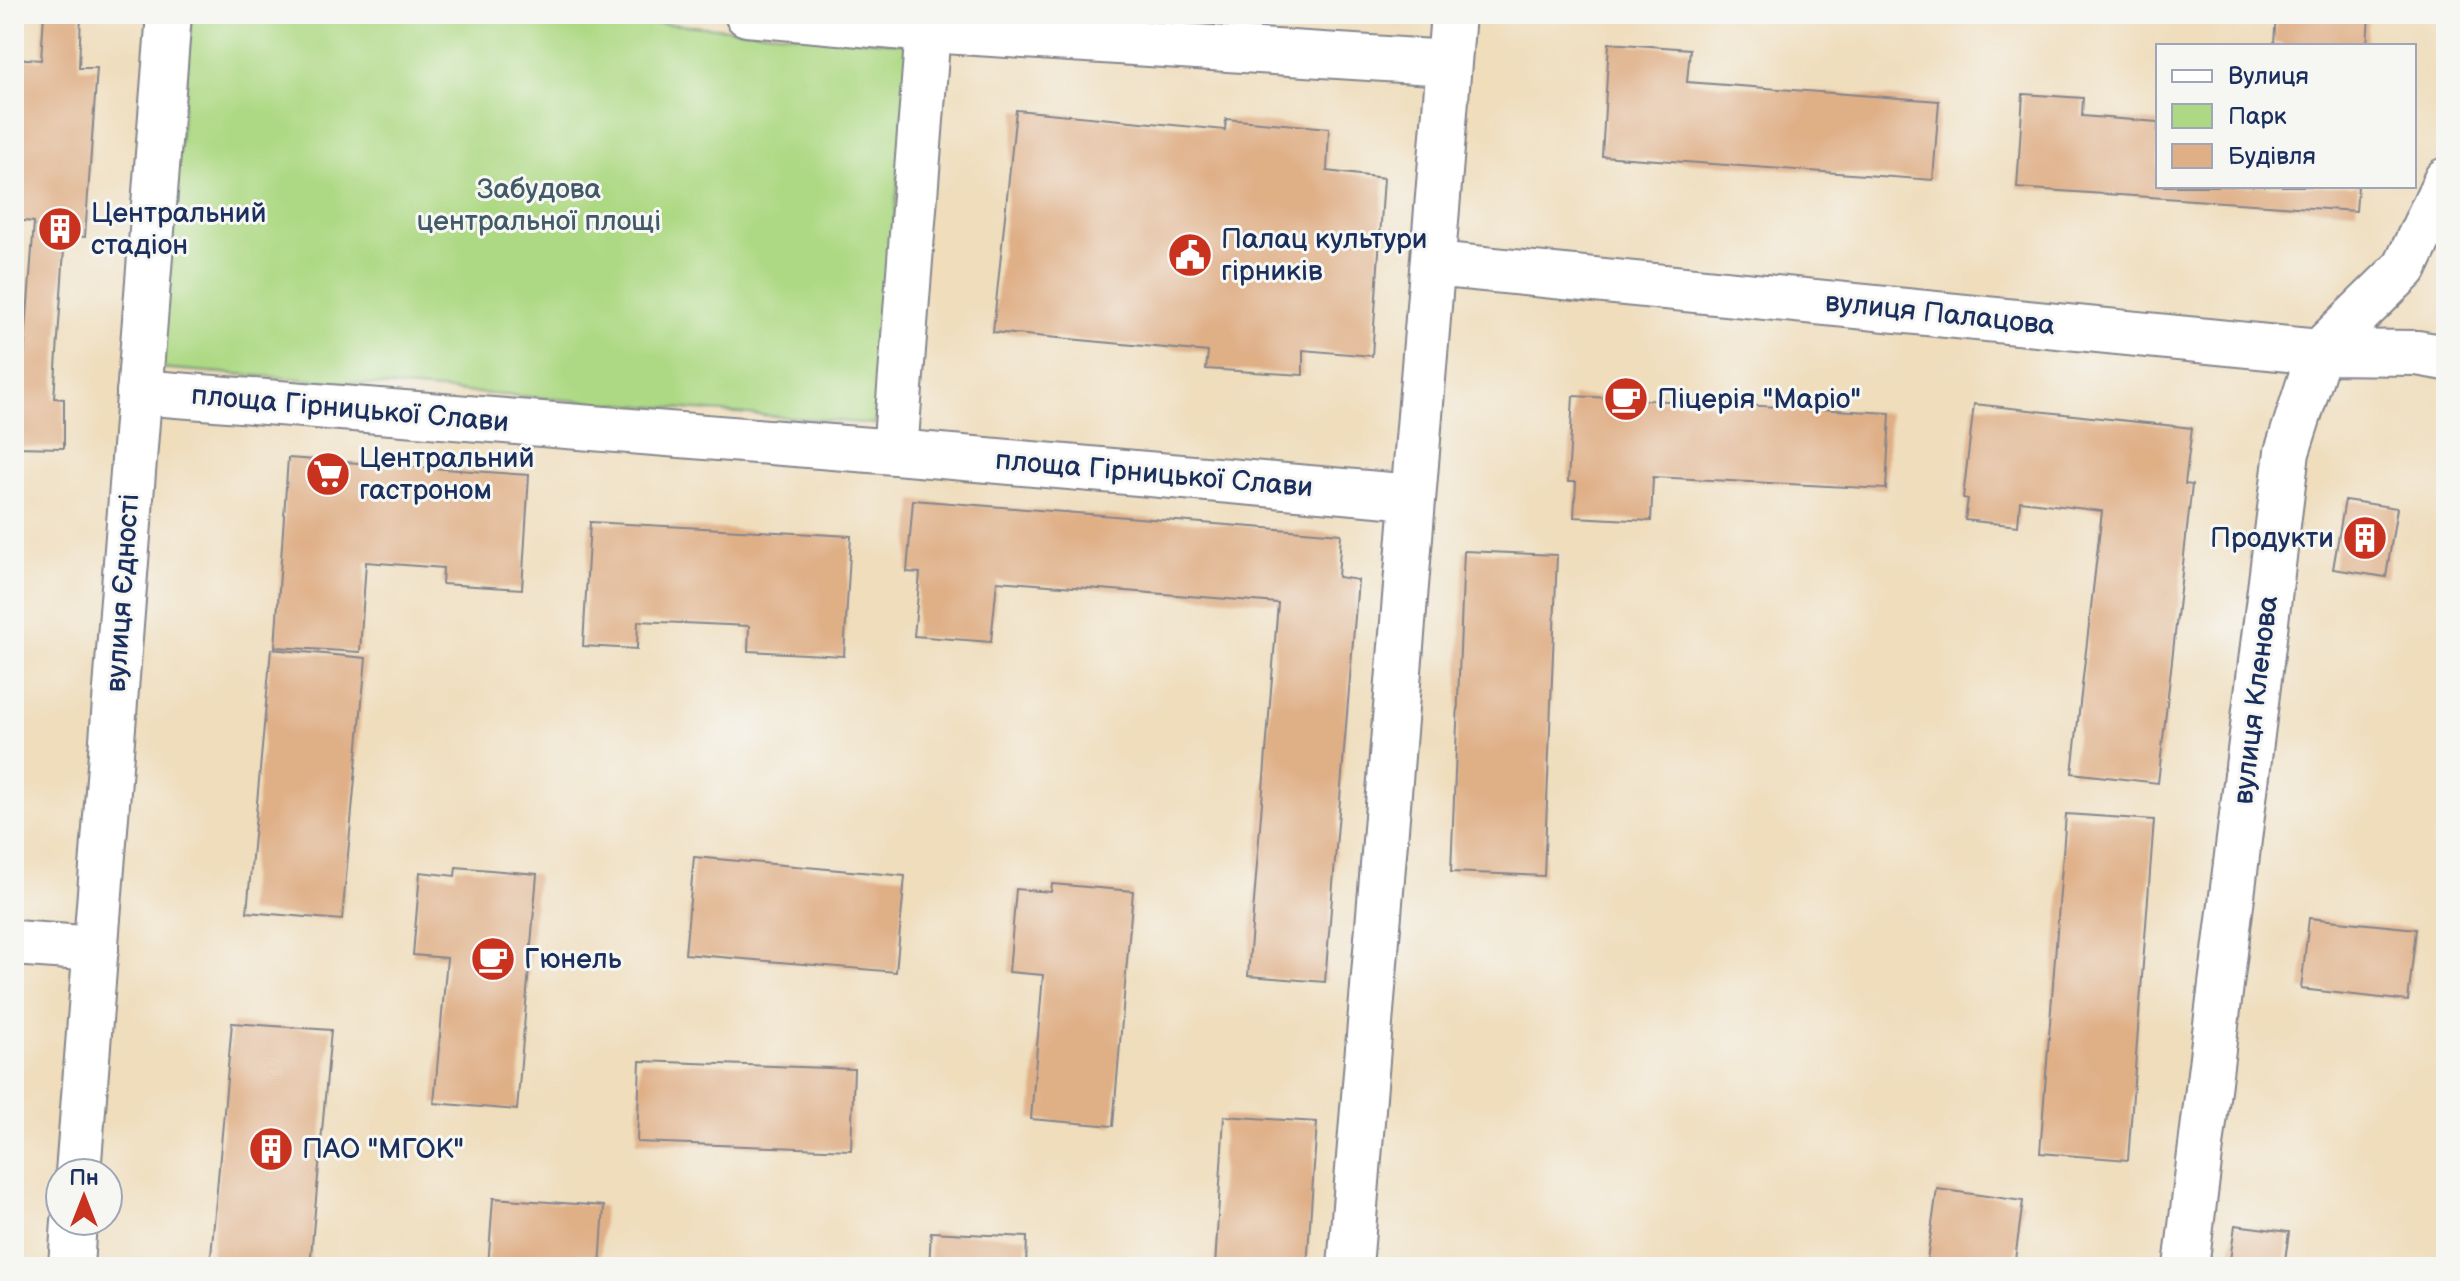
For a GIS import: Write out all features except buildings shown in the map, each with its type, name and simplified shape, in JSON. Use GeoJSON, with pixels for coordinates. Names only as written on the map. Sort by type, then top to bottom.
{"type":"FeatureCollection","features":[{"type":"Feature","properties":{"kind":"street","name":"вулиця Єдності"},"geometry":{"type":"LineString","coordinates":[[79,1157],[169,14]]}},
{"type":"Feature","properties":{"kind":"street"},"geometry":{"type":"LineString","coordinates":[[747,14],[928,30],[1449,63]]}},
{"type":"Feature","properties":{"kind":"street"},"geometry":{"type":"LineString","coordinates":[[1350,1267],[1453,14]]}},
{"type":"Feature","properties":{"kind":"street"},"geometry":{"type":"LineString","coordinates":[[895,452],[928,30]]}},
{"type":"Feature","properties":{"kind":"street","name":"вулиця Кленова"},"geometry":{"type":"LineString","coordinates":[[2186,1267],[2287,452],[2319,352],[2405,268],[2446,180]]}},
{"type":"Feature","properties":{"kind":"street","name":"вулиця Палацова"},"geometry":{"type":"LineString","coordinates":[[1434,264],[2319,352],[2417,353],[2446,358]]}},
{"type":"Feature","properties":{"kind":"street","name":"площа Гірницької Слави"},"geometry":{"type":"LineString","coordinates":[[139,392],[1413,497]]}},
{"type":"Feature","properties":{"kind":"street"},"geometry":{"type":"LineString","coordinates":[[14,943],[96,949]]}},
{"type":"Feature","properties":{"kind":"street"},"geometry":{"type":"LineString","coordinates":[[71,1267],[73,1237]]}},
{"type":"Feature","properties":{"kind":"green space","name":"Забудова центральної площі"},"geometry":{"type":"Polygon","coordinates":[[[192,14],[549,14],[911,44],[875,424],[158,368],[192,14]]]}},
{"type":"Feature","properties":{"kind":"place","name":"Центральний стадіон"},"geometry":{"type":"Point","coordinates":[60,229]}},
{"type":"Feature","properties":{"kind":"place","name":"Палац культури гірників"},"geometry":{"type":"Point","coordinates":[1190,255]}},
{"type":"Feature","properties":{"kind":"place","name":"Піцерія \"Маріо\""},"geometry":{"type":"Point","coordinates":[1626,399]}},
{"type":"Feature","properties":{"kind":"place","name":"Центральний гастроном"},"geometry":{"type":"Point","coordinates":[328,474]}},
{"type":"Feature","properties":{"kind":"place","name":"Продукти"},"geometry":{"type":"Point","coordinates":[2365,538]}},
{"type":"Feature","properties":{"kind":"place","name":"Гюнель"},"geometry":{"type":"Point","coordinates":[493,959]}},
{"type":"Feature","properties":{"kind":"place","name":"ПАО \"МГОК\""},"geometry":{"type":"Point","coordinates":[271,1149]}}]}
